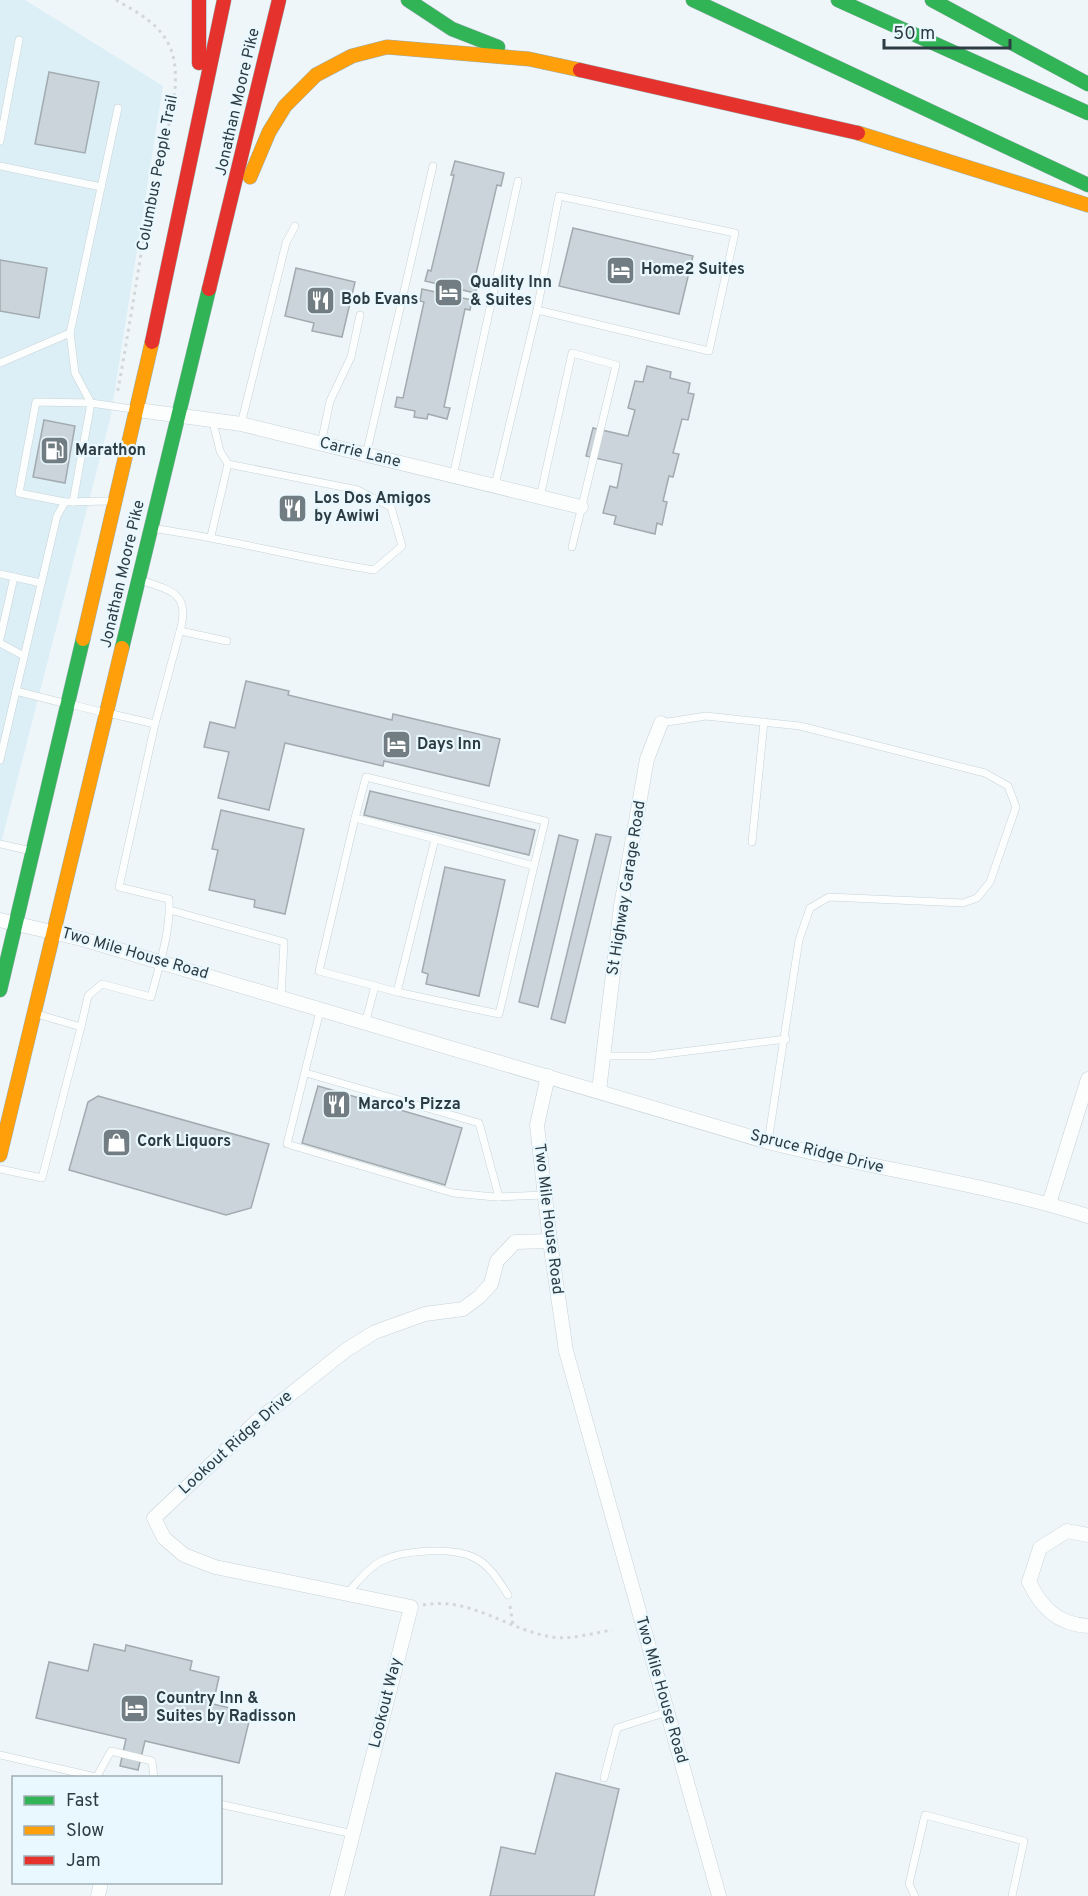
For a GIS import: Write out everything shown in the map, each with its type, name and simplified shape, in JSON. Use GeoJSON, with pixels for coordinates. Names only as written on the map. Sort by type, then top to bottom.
{"type":"FeatureCollection","features":[{"type":"Feature","properties":{"kind":"highway"},"geometry":{"type":"LineString","coordinates":[[198,113],[199,0]]}},
{"type":"Feature","properties":{"kind":"highway","name":"Jonathan Moore Pike"},"geometry":{"type":"LineString","coordinates":[[0,990],[138,410],[198,113],[224,0]]}},
{"type":"Feature","properties":{"kind":"highway","name":"Jonathan Moore Pike"},"geometry":{"type":"LineString","coordinates":[[0,1155],[279,0]]}},
{"type":"Feature","properties":{"kind":"highway"},"geometry":{"type":"LineString","coordinates":[[408,0],[452,29],[529,59]]}},
{"type":"Feature","properties":{"kind":"highway"},"geometry":{"type":"LineString","coordinates":[[693,0],[1088,185]]}},
{"type":"Feature","properties":{"kind":"highway"},"geometry":{"type":"LineString","coordinates":[[838,0],[1088,113]]}},
{"type":"Feature","properties":{"kind":"highway"},"geometry":{"type":"LineString","coordinates":[[932,0],[1088,84]]}},
{"type":"Feature","properties":{"kind":"highway"},"geometry":{"type":"LineString","coordinates":[[223,238],[269,132],[285,106],[316,75],[352,56],[387,47],[529,59],[867,135],[1088,205]]}},
{"type":"Feature","properties":{"kind":"street","name":"Carrie Lane"},"geometry":{"type":"LineString","coordinates":[[138,410],[241,424],[581,507]]}},
{"type":"Feature","properties":{"kind":"street","name":"St Highway Garage Road"},"geometry":{"type":"LineString","coordinates":[[599,1091],[621,906],[647,759],[661,723]]}},
{"type":"Feature","properties":{"kind":"street","name":"Two Mile House Road"},"geometry":{"type":"LineString","coordinates":[[0,920],[55,931],[281,997],[320,1011],[548,1076],[537,1125],[544,1195],[566,1351],[719,1896]]}},
{"type":"Feature","properties":{"kind":"street","name":"Spruce Ridge Drive"},"geometry":{"type":"LineString","coordinates":[[548,1076],[768,1142],[834,1159],[985,1188],[1088,1216]]}},
{"type":"Feature","properties":{"kind":"street"},"geometry":{"type":"LineString","coordinates":[[1049,1204],[1087,1083]]}},
{"type":"Feature","properties":{"kind":"street","name":"Lookout Ridge Drive"},"geometry":{"type":"LineString","coordinates":[[411,1607],[215,1567],[184,1555],[164,1538],[154,1518],[256,1421],[346,1350],[375,1332],[425,1314],[463,1309],[492,1284],[497,1262],[515,1242],[550,1241]]}},
{"type":"Feature","properties":{"kind":"street"},"geometry":{"type":"LineString","coordinates":[[1088,1535],[1067,1531],[1040,1548],[1029,1582],[1042,1606],[1074,1625],[1088,1626]]}},
{"type":"Feature","properties":{"kind":"street","name":"Lookout Way"},"geometry":{"type":"LineString","coordinates":[[337,1896],[411,1607]]}},
{"type":"Feature","properties":{"kind":"lane"},"geometry":{"type":"LineString","coordinates":[[0,141],[20,40]]}},
{"type":"Feature","properties":{"kind":"lane"},"geometry":{"type":"LineString","coordinates":[[73,502],[91,403],[75,373],[70,333],[118,108]]}},
{"type":"Feature","properties":{"kind":"lane"},"geometry":{"type":"LineString","coordinates":[[0,166],[101,188]]}},
{"type":"Feature","properties":{"kind":"lane"},"geometry":{"type":"LineString","coordinates":[[366,455],[433,166]]}},
{"type":"Feature","properties":{"kind":"lane"},"geometry":{"type":"LineString","coordinates":[[453,476],[518,181]]}},
{"type":"Feature","properties":{"kind":"lane"},"geometry":{"type":"LineString","coordinates":[[495,485],[537,310],[559,196],[735,233],[709,351],[537,310]]}},
{"type":"Feature","properties":{"kind":"lane"},"geometry":{"type":"LineString","coordinates":[[241,424],[286,243],[295,226]]}},
{"type":"Feature","properties":{"kind":"lane"},"geometry":{"type":"LineString","coordinates":[[321,444],[330,401],[351,357],[360,315]]}},
{"type":"Feature","properties":{"kind":"lane"},"geometry":{"type":"LineString","coordinates":[[0,363],[70,333]]}},
{"type":"Feature","properties":{"kind":"lane"},"geometry":{"type":"LineString","coordinates":[[540,497],[572,354],[616,365],[572,548]]}},
{"type":"Feature","properties":{"kind":"lane"},"geometry":{"type":"LineString","coordinates":[[115,501],[65,502],[19,493],[36,402],[91,403],[138,410]]}},
{"type":"Feature","properties":{"kind":"lane"},"geometry":{"type":"LineString","coordinates":[[211,536],[228,464],[220,451],[213,422]]}},
{"type":"Feature","properties":{"kind":"lane"},"geometry":{"type":"LineString","coordinates":[[151,528],[211,536],[258,549],[374,570],[402,546],[391,507],[358,490],[228,464]]}},
{"type":"Feature","properties":{"kind":"lane"},"geometry":{"type":"LineString","coordinates":[[0,760],[57,516],[65,502]]}},
{"type":"Feature","properties":{"kind":"lane"},"geometry":{"type":"LineString","coordinates":[[0,574],[41,583]]}},
{"type":"Feature","properties":{"kind":"lane"},"geometry":{"type":"LineString","coordinates":[[0,639],[14,577]]}},
{"type":"Feature","properties":{"kind":"lane"},"geometry":{"type":"LineString","coordinates":[[0,1169],[42,1178],[88,996],[102,984],[151,997],[161,962],[170,910],[169,899],[119,887],[154,724],[184,614],[180,598],[168,589],[139,580]]}},
{"type":"Feature","properties":{"kind":"lane"},"geometry":{"type":"LineString","coordinates":[[180,631],[227,641]]}},
{"type":"Feature","properties":{"kind":"lane"},"geometry":{"type":"LineString","coordinates":[[0,644],[24,656]]}},
{"type":"Feature","properties":{"kind":"lane"},"geometry":{"type":"LineString","coordinates":[[16,691],[154,724]]}},
{"type":"Feature","properties":{"kind":"lane"},"geometry":{"type":"LineString","coordinates":[[661,723],[706,716],[800,726],[855,738],[985,773],[1008,786],[1016,807],[990,882],[977,898],[963,903],[829,897],[810,908],[800,940],[768,1142]]}},
{"type":"Feature","properties":{"kind":"lane"},"geometry":{"type":"LineString","coordinates":[[0,721],[9,723]]}},
{"type":"Feature","properties":{"kind":"lane"},"geometry":{"type":"LineString","coordinates":[[752,842],[764,722]]}},
{"type":"Feature","properties":{"kind":"lane"},"geometry":{"type":"LineString","coordinates":[[366,777],[545,821],[534,866],[500,1014],[397,992],[319,971],[366,777]]}},
{"type":"Feature","properties":{"kind":"lane"},"geometry":{"type":"LineString","coordinates":[[355,818],[534,866]]}},
{"type":"Feature","properties":{"kind":"lane"},"geometry":{"type":"LineString","coordinates":[[397,992],[435,839]]}},
{"type":"Feature","properties":{"kind":"lane"},"geometry":{"type":"LineString","coordinates":[[0,844],[33,852]]}},
{"type":"Feature","properties":{"kind":"lane"},"geometry":{"type":"LineString","coordinates":[[170,910],[284,942],[281,997]]}},
{"type":"Feature","properties":{"kind":"lane"},"geometry":{"type":"LineString","coordinates":[[366,1024],[375,986]]}},
{"type":"Feature","properties":{"kind":"lane"},"geometry":{"type":"LineString","coordinates":[[320,1011],[287,1144],[453,1193],[499,1197],[544,1195]]}},
{"type":"Feature","properties":{"kind":"lane"},"geometry":{"type":"LineString","coordinates":[[35,1014],[81,1027]]}},
{"type":"Feature","properties":{"kind":"lane"},"geometry":{"type":"LineString","coordinates":[[603,1056],[649,1056],[786,1039]]}},
{"type":"Feature","properties":{"kind":"lane"},"geometry":{"type":"LineString","coordinates":[[306,1072],[479,1123],[499,1197]]}},
{"type":"Feature","properties":{"kind":"lane"},"geometry":{"type":"LineString","coordinates":[[345,1594],[380,1561],[405,1553],[438,1551],[474,1557],[495,1574],[508,1595]]}},
{"type":"Feature","properties":{"kind":"lane"},"geometry":{"type":"LineString","coordinates":[[604,1778],[617,1728],[667,1712]]}},
{"type":"Feature","properties":{"kind":"lane"},"geometry":{"type":"LineString","coordinates":[[98,1776],[111,1750],[152,1761],[154,1776]]}},
{"type":"Feature","properties":{"kind":"lane"},"geometry":{"type":"LineString","coordinates":[[0,1755],[93,1776]]}},
{"type":"Feature","properties":{"kind":"lane"},"geometry":{"type":"LineString","coordinates":[[222,1804],[353,1834]]}},
{"type":"Feature","properties":{"kind":"lane"},"geometry":{"type":"LineString","coordinates":[[915,1896],[909,1884],[925,1815],[1024,1841],[1012,1896]]}},
{"type":"Feature","properties":{"kind":"path","name":"Columbus People Trail"},"geometry":{"type":"LineString","coordinates":[[114,406],[141,265],[150,197],[168,131],[175,81],[170,48],[164,38],[150,20],[116,0]]}},
{"type":"Feature","properties":{"kind":"path"},"geometry":{"type":"LineString","coordinates":[[508,1595],[513,1625]]}},
{"type":"Feature","properties":{"kind":"path"},"geometry":{"type":"LineString","coordinates":[[411,1607],[432,1603],[462,1604],[513,1625],[556,1638],[612,1630]]}},
{"type":"Feature","properties":{"kind":"shaded area"},"geometry":{"type":"Polygon","coordinates":[[[0,0],[25,0],[163,86],[111,415],[0,847],[0,0]]]}},
{"type":"Feature","properties":{"kind":"building"},"geometry":{"type":"Polygon","coordinates":[[[49,72],[99,82],[85,153],[35,144],[49,72]]]}},
{"type":"Feature","properties":{"kind":"building"},"geometry":{"type":"Polygon","coordinates":[[[455,161],[504,173],[501,186],[497,185],[474,282],[478,283],[475,293],[425,281],[428,270],[431,271],[454,175],[451,175],[455,161]]]}},
{"type":"Feature","properties":{"kind":"building"},"geometry":{"type":"Polygon","coordinates":[[[573,228],[693,256],[679,314],[559,286],[573,228]]]}},
{"type":"Feature","properties":{"kind":"building"},"geometry":{"type":"Polygon","coordinates":[[[0,260],[47,268],[39,318],[0,311],[0,260]]]}},
{"type":"Feature","properties":{"kind":"building"},"geometry":{"type":"Polygon","coordinates":[[[296,268],[355,282],[342,337],[312,331],[314,323],[285,316],[296,268]]]}},
{"type":"Feature","properties":{"kind":"building"},"geometry":{"type":"Polygon","coordinates":[[[422,289],[472,300],[470,310],[465,309],[444,407],[450,408],[447,419],[428,414],[427,419],[414,417],[415,411],[395,407],[397,397],[403,398],[424,302],[420,301],[422,289]]]}},
{"type":"Feature","properties":{"kind":"building"},"geometry":{"type":"Polygon","coordinates":[[[647,366],[671,372],[670,378],[690,383],[688,393],[694,394],[688,420],[682,419],[673,453],[679,454],[673,477],[669,476],[663,501],[667,502],[662,525],[657,523],[655,534],[614,524],[616,516],[603,513],[610,486],[617,488],[622,464],[586,456],[593,428],[628,436],[635,410],[628,408],[635,381],[643,382],[647,366]]]}},
{"type":"Feature","properties":{"kind":"building","name":"Marathon"},"geometry":{"type":"Polygon","coordinates":[[[44,420],[75,426],[65,483],[33,477],[44,420]]]}},
{"type":"Feature","properties":{"kind":"building","name":"Days Inn"},"geometry":{"type":"Polygon","coordinates":[[[246,681],[289,691],[288,695],[392,720],[393,714],[500,739],[489,786],[384,761],[383,766],[285,743],[269,810],[218,798],[229,752],[204,747],[210,722],[235,728],[246,681]]]}},
{"type":"Feature","properties":{"kind":"building"},"geometry":{"type":"Polygon","coordinates":[[[370,791],[535,830],[529,855],[364,815],[370,791]]]}},
{"type":"Feature","properties":{"kind":"building"},"geometry":{"type":"Polygon","coordinates":[[[221,810],[304,829],[285,914],[254,907],[255,900],[209,890],[218,850],[212,849],[221,810]]]}},
{"type":"Feature","properties":{"kind":"building"},"geometry":{"type":"Polygon","coordinates":[[[596,834],[611,837],[565,1023],[551,1019],[596,834]]]}},
{"type":"Feature","properties":{"kind":"building"},"geometry":{"type":"Polygon","coordinates":[[[559,835],[578,840],[538,1007],[519,1002],[559,835]]]}},
{"type":"Feature","properties":{"kind":"building"},"geometry":{"type":"Polygon","coordinates":[[[445,867],[505,880],[479,996],[426,984],[428,974],[422,972],[445,867]]]}},
{"type":"Feature","properties":{"kind":"building"},"geometry":{"type":"Polygon","coordinates":[[[318,1086],[462,1128],[445,1185],[302,1143],[318,1086]]]}},
{"type":"Feature","properties":{"kind":"building"},"geometry":{"type":"Polygon","coordinates":[[[98,1096],[269,1144],[251,1208],[226,1215],[69,1170],[88,1102],[98,1096]]]}},
{"type":"Feature","properties":{"kind":"building","name":"Country Inn & Suites by Radisson"},"geometry":{"type":"Polygon","coordinates":[[[94,1644],[125,1651],[126,1645],[192,1661],[190,1670],[219,1677],[213,1704],[251,1713],[239,1763],[145,1741],[138,1770],[120,1766],[126,1739],[36,1718],[49,1662],[88,1671],[94,1644]]]}},
{"type":"Feature","properties":{"kind":"building"},"geometry":{"type":"Polygon","coordinates":[[[556,1773],[619,1789],[594,1896],[490,1896],[501,1847],[535,1854],[556,1773]]]}},
{"type":"Feature","properties":{"kind":"traffic: fast"},"geometry":{"type":"LineString","coordinates":[[408,0],[452,29],[498,47]]}},
{"type":"Feature","properties":{"kind":"traffic: fast"},"geometry":{"type":"LineString","coordinates":[[693,0],[1088,185]]}},
{"type":"Feature","properties":{"kind":"traffic: fast"},"geometry":{"type":"LineString","coordinates":[[838,0],[1088,113]]}},
{"type":"Feature","properties":{"kind":"traffic: fast"},"geometry":{"type":"LineString","coordinates":[[932,0],[1088,84]]}},
{"type":"Feature","properties":{"kind":"traffic: fast"},"geometry":{"type":"LineString","coordinates":[[122,648],[209,289]]}},
{"type":"Feature","properties":{"kind":"traffic: fast"},"geometry":{"type":"LineString","coordinates":[[0,990],[83,639]]}},
{"type":"Feature","properties":{"kind":"traffic: slow"},"geometry":{"type":"LineString","coordinates":[[250,177],[269,132],[285,106],[316,75],[352,56],[387,47],[529,59],[580,70]]}},
{"type":"Feature","properties":{"kind":"traffic: slow"},"geometry":{"type":"LineString","coordinates":[[858,133],[1088,205]]}},
{"type":"Feature","properties":{"kind":"traffic: slow"},"geometry":{"type":"LineString","coordinates":[[83,639],[152,342]]}},
{"type":"Feature","properties":{"kind":"traffic: slow"},"geometry":{"type":"LineString","coordinates":[[0,1155],[122,648]]}},
{"type":"Feature","properties":{"kind":"traffic: jam"},"geometry":{"type":"LineString","coordinates":[[199,0],[199,63]]}},
{"type":"Feature","properties":{"kind":"traffic: jam"},"geometry":{"type":"LineString","coordinates":[[152,342],[224,0]]}},
{"type":"Feature","properties":{"kind":"traffic: jam"},"geometry":{"type":"LineString","coordinates":[[209,289],[279,0]]}},
{"type":"Feature","properties":{"kind":"traffic: jam"},"geometry":{"type":"LineString","coordinates":[[580,70],[858,133]]}},
{"type":"Feature","properties":{"kind":"place","name":"Home2 Suites"},"geometry":{"type":"Point","coordinates":[620,270]}},
{"type":"Feature","properties":{"kind":"place","name":"Quality Inn & Suites"},"geometry":{"type":"Point","coordinates":[449,292]}},
{"type":"Feature","properties":{"kind":"place","name":"Bob Evans"},"geometry":{"type":"Point","coordinates":[320,300]}},
{"type":"Feature","properties":{"kind":"place","name":"Marathon"},"geometry":{"type":"Point","coordinates":[54,451]}},
{"type":"Feature","properties":{"kind":"place","name":"Los Dos Amigos by Awiwi"},"geometry":{"type":"Point","coordinates":[293,508]}},
{"type":"Feature","properties":{"kind":"place","name":"Days Inn"},"geometry":{"type":"Point","coordinates":[396,745]}},
{"type":"Feature","properties":{"kind":"place","name":"Marco's Pizza"},"geometry":{"type":"Point","coordinates":[337,1105]}},
{"type":"Feature","properties":{"kind":"place","name":"Cork Liquors"},"geometry":{"type":"Point","coordinates":[116,1142]}},
{"type":"Feature","properties":{"kind":"place","name":"Country Inn & Suites by Radisson"},"geometry":{"type":"Point","coordinates":[135,1708]}}]}
